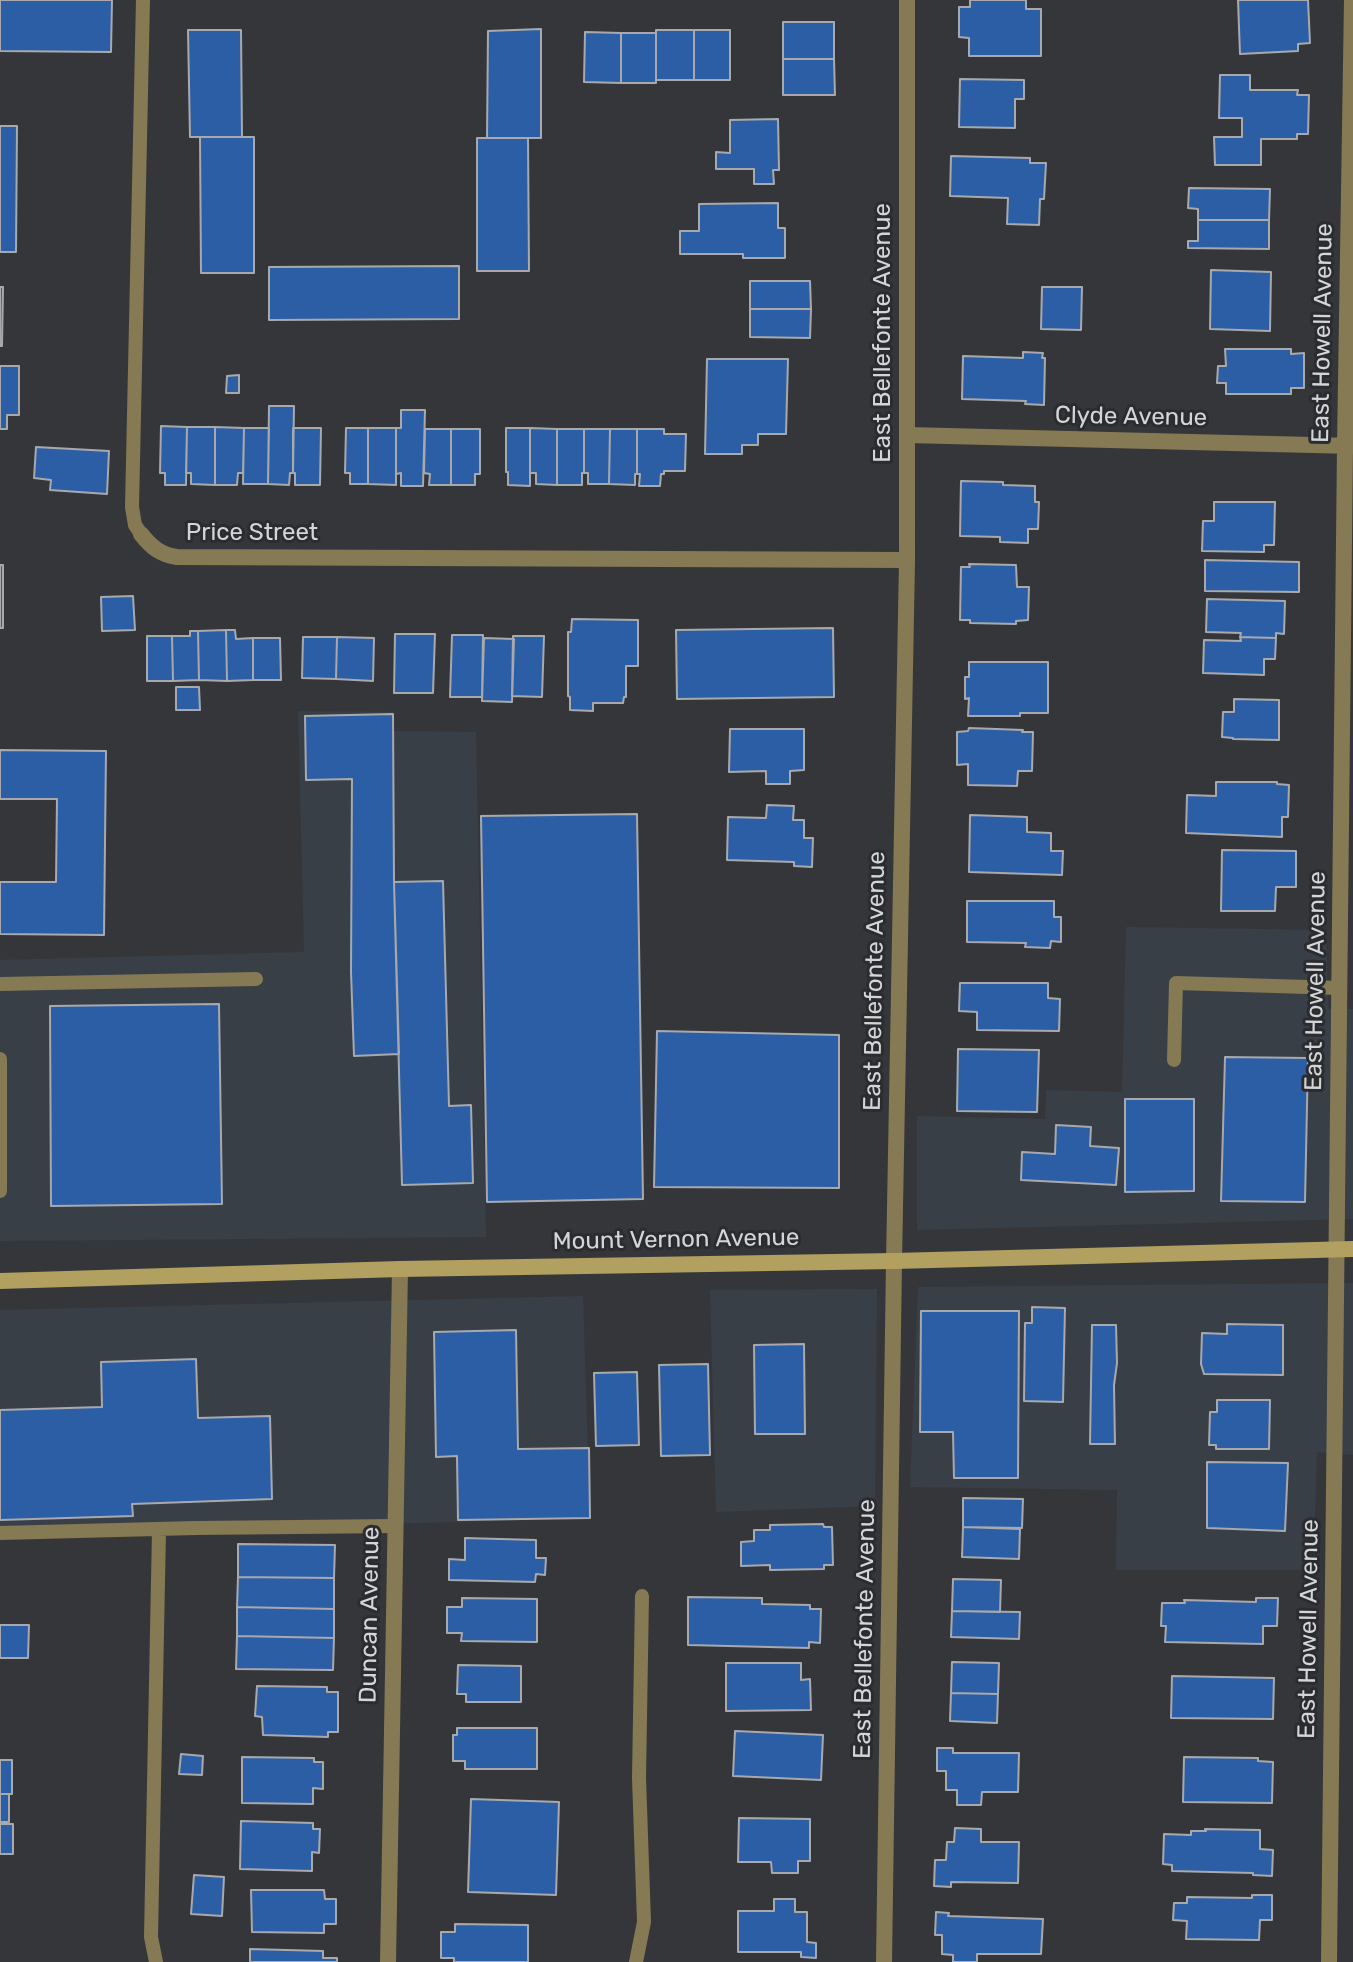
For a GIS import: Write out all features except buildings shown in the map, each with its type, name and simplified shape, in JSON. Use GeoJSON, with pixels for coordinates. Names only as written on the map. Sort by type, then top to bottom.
{"type":"FeatureCollection","features":[{"type":"Feature","properties":{"kind":"main road","name":"Mount Vernon Avenue"},"geometry":{"type":"LineString","coordinates":[[0,1281],[400,1269],[894,1261],[1345,1249]]}},
{"type":"Feature","properties":{"kind":"street","name":"East Bellefonte Avenue"},"geometry":{"type":"LineString","coordinates":[[884,1962],[907,560],[907,0]]}},
{"type":"Feature","properties":{"kind":"street","name":"East Howell Avenue"},"geometry":{"type":"LineString","coordinates":[[1329,1962],[1345,1249],[1340,988],[1349,446],[1352,0]]}},
{"type":"Feature","properties":{"kind":"street","name":"Clyde Avenue"},"geometry":{"type":"LineString","coordinates":[[907,435],[1349,446]]}},
{"type":"Feature","properties":{"kind":"street","name":"Price Street"},"geometry":{"type":"LineString","coordinates":[[141,534],[158,551],[177,557],[907,560]]}},
{"type":"Feature","properties":{"kind":"street","name":"Duncan Avenue"},"geometry":{"type":"LineString","coordinates":[[388,1962],[400,1269]]}},
{"type":"Feature","properties":{"kind":"lane","name":"Price Street"},"geometry":{"type":"LineString","coordinates":[[141,534],[135,525],[132,507],[143,0]]}},
{"type":"Feature","properties":{"kind":"lane"},"geometry":{"type":"LineString","coordinates":[[0,984],[256,979]]}},
{"type":"Feature","properties":{"kind":"lane"},"geometry":{"type":"LineString","coordinates":[[1174,1060],[1176,983],[1340,988]]}},
{"type":"Feature","properties":{"kind":"lane"},"geometry":{"type":"LineString","coordinates":[[0,1059],[0,1191]]}},
{"type":"Feature","properties":{"kind":"lane"},"geometry":{"type":"LineString","coordinates":[[0,1533],[395,1526]]}},
{"type":"Feature","properties":{"kind":"lane"},"geometry":{"type":"LineString","coordinates":[[156,1962],[151,1937],[159,1530]]}},
{"type":"Feature","properties":{"kind":"lane"},"geometry":{"type":"LineString","coordinates":[[636,1962],[644,1922],[639,1778],[642,1596]]}},
{"type":"Feature","properties":{"kind":"shaded area"},"geometry":{"type":"Polygon","coordinates":[[[298,711],[393,712],[394,731],[476,732],[486,1237],[0,1241],[0,960],[304,952],[298,711]]]}},
{"type":"Feature","properties":{"kind":"shaded area"},"geometry":{"type":"Polygon","coordinates":[[[1126,927],[1326,930],[1328,1009],[1353,1009],[1353,1219],[917,1230],[917,1116],[1045,1119],[1046,1090],[1122,1092],[1126,927]]]}},
{"type":"Feature","properties":{"kind":"shaded area"},"geometry":{"type":"Polygon","coordinates":[[[1353,1283],[1353,1455],[1317,1452],[1313,1570],[1116,1570],[1117,1490],[910,1487],[918,1287],[1353,1283]]]}},
{"type":"Feature","properties":{"kind":"shaded area"},"geometry":{"type":"Polygon","coordinates":[[[877,1289],[875,1506],[716,1512],[710,1290],[877,1289]]]}},
{"type":"Feature","properties":{"kind":"shaded area"},"geometry":{"type":"Polygon","coordinates":[[[583,1296],[590,1518],[383,1524],[0,1526],[0,1310],[583,1296]]]}}]}
